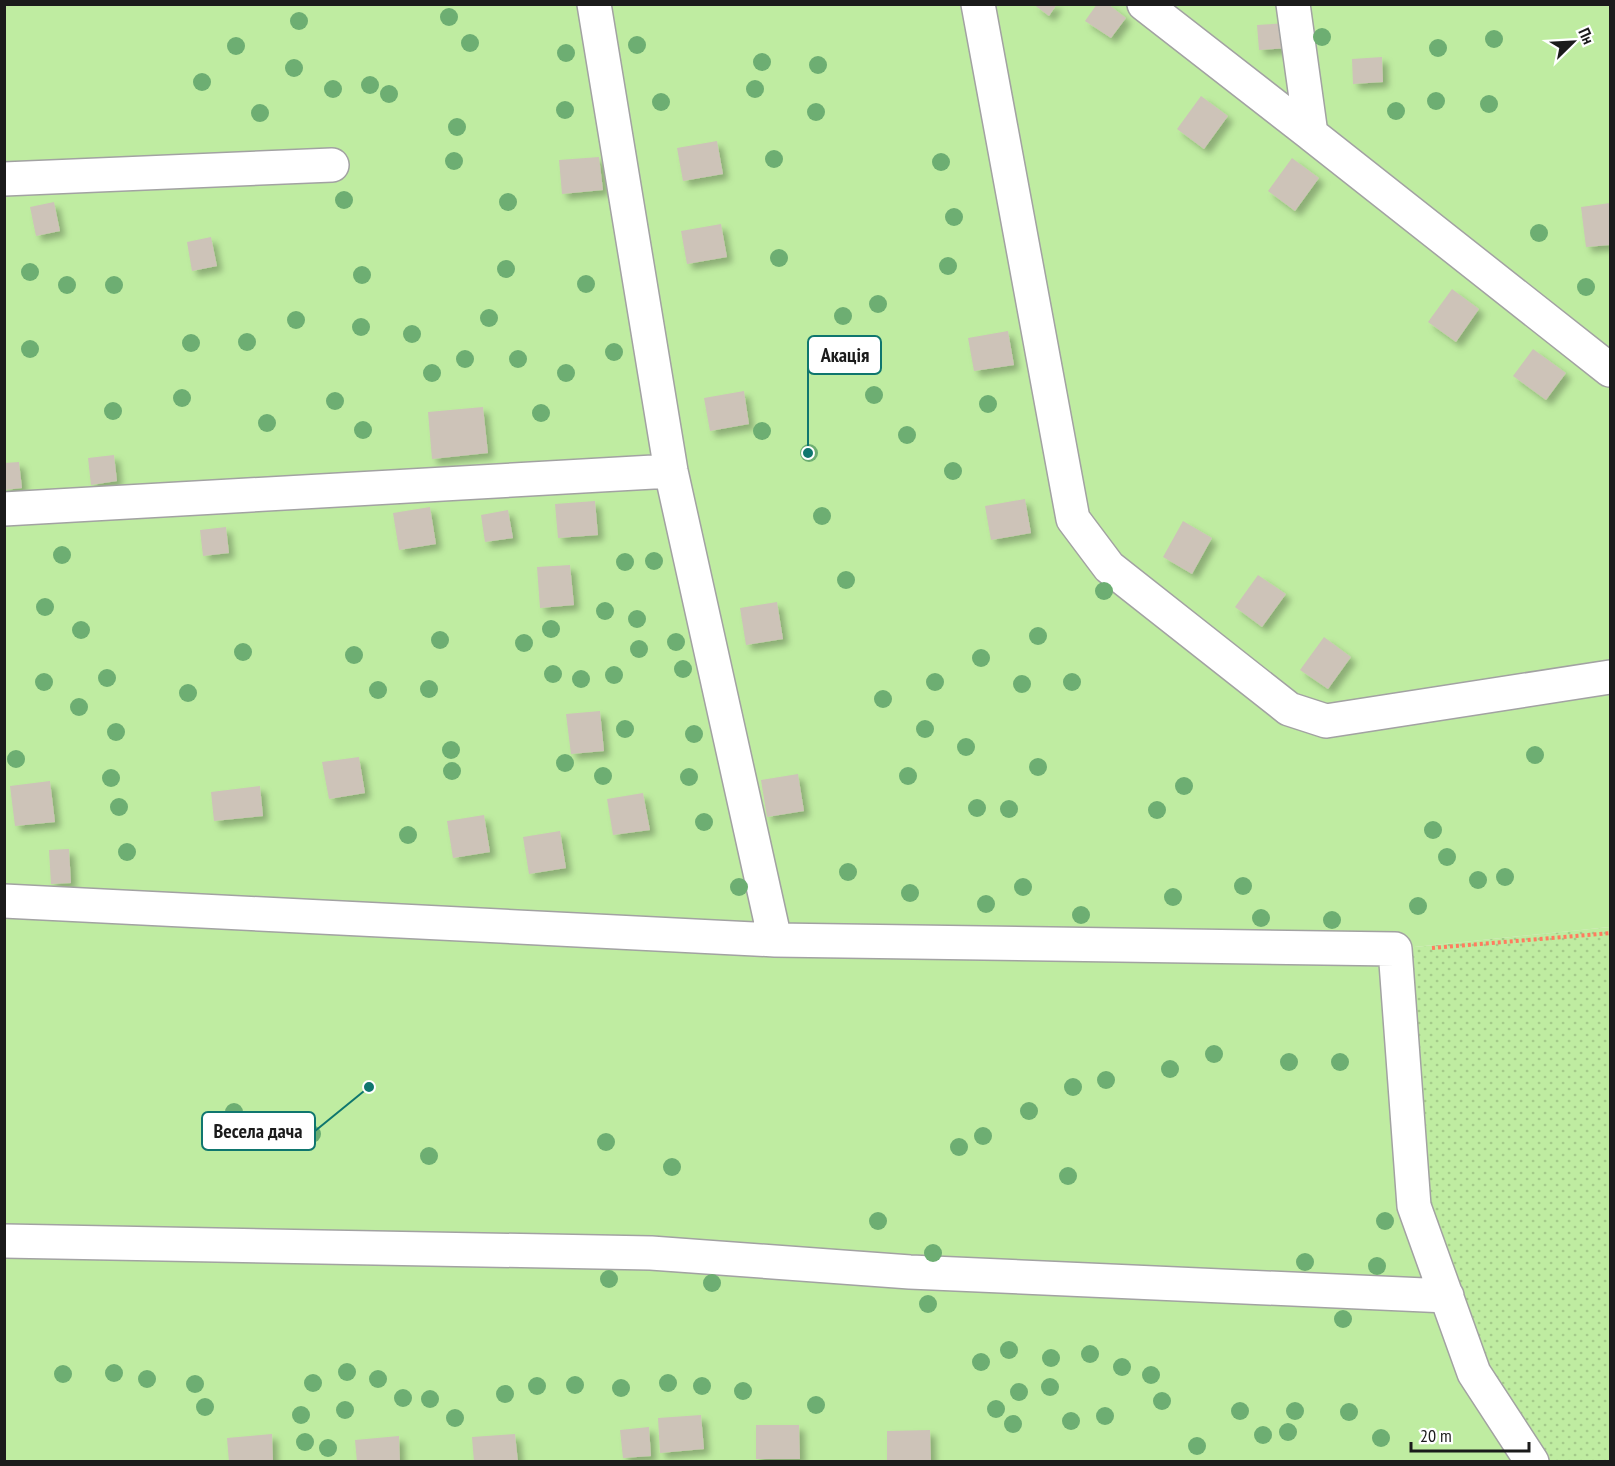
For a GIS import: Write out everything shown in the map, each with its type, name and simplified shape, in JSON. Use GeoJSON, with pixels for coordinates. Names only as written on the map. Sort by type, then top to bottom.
{"type":"FeatureCollection","features":[{"type":"Feature","properties":{"kind":"street"},"geometry":{"type":"LineString","coordinates":[[594,4],[671,471],[775,940]]}},
{"type":"Feature","properties":{"kind":"street"},"geometry":{"type":"LineString","coordinates":[[978,4],[1072,519],[1109,567],[1289,709],[1326,721],[1611,677]]}},
{"type":"Feature","properties":{"kind":"street"},"geometry":{"type":"LineString","coordinates":[[1144,4],[1611,370]]}},
{"type":"Feature","properties":{"kind":"street"},"geometry":{"type":"LineString","coordinates":[[1293,4],[1311,134]]}},
{"type":"Feature","properties":{"kind":"street"},"geometry":{"type":"LineString","coordinates":[[4,179],[332,165]]}},
{"type":"Feature","properties":{"kind":"street"},"geometry":{"type":"LineString","coordinates":[[4,508],[671,471]]}},
{"type":"Feature","properties":{"kind":"street"},"geometry":{"type":"LineString","coordinates":[[4,901],[775,940],[1395,949],[1414,1206],[1474,1373],[1533,1461]]}},
{"type":"Feature","properties":{"kind":"street"},"geometry":{"type":"LineString","coordinates":[[4,1241],[651,1253],[910,1272],[1447,1296]]}},
{"type":"Feature","properties":{"kind":"path"},"geometry":{"type":"LineString","coordinates":[[1395,949],[1611,933]]}},
{"type":"Feature","properties":{"kind":"green space"},"geometry":{"type":"Polygon","coordinates":[[[5,5],[1610,5],[1610,927],[1395,949],[1414,1206],[1532,1461],[5,1462],[5,5]]]}},
{"type":"Feature","properties":{"kind":"green space"},"geometry":{"type":"Polygon","coordinates":[[[1610,927],[1610,1461],[1532,1461],[1414,1206],[1395,949],[1610,927]]]}},
{"type":"Feature","properties":{"kind":"building"},"geometry":{"type":"Polygon","coordinates":[[[1033,4],[1057,4],[1049,16],[1033,4]]]}},
{"type":"Feature","properties":{"kind":"building"},"geometry":{"type":"Polygon","coordinates":[[[1097,4],[1108,4],[1126,18],[1111,38],[1085,21],[1097,4]]]}},
{"type":"Feature","properties":{"kind":"building"},"geometry":{"type":"Polygon","coordinates":[[[1287,23],[1289,48],[1259,50],[1257,25],[1287,23]]]}},
{"type":"Feature","properties":{"kind":"building"},"geometry":{"type":"Polygon","coordinates":[[[1382,57],[1383,82],[1353,84],[1352,59],[1382,57]]]}},
{"type":"Feature","properties":{"kind":"building"},"geometry":{"type":"Polygon","coordinates":[[[1201,96],[1228,116],[1204,149],[1177,129],[1201,96]]]}},
{"type":"Feature","properties":{"kind":"building"},"geometry":{"type":"Polygon","coordinates":[[[717,141],[723,174],[683,181],[677,148],[717,141]]]}},
{"type":"Feature","properties":{"kind":"building"},"geometry":{"type":"Polygon","coordinates":[[[599,157],[603,190],[562,194],[559,160],[599,157]]]}},
{"type":"Feature","properties":{"kind":"building"},"geometry":{"type":"Polygon","coordinates":[[[1292,158],[1319,178],[1295,211],[1268,191],[1292,158]]]}},
{"type":"Feature","properties":{"kind":"building"},"geometry":{"type":"Polygon","coordinates":[[[54,202],[60,231],[36,236],[30,207],[54,202]]]}},
{"type":"Feature","properties":{"kind":"building"},"geometry":{"type":"Polygon","coordinates":[[[1610,203],[1610,245],[1586,247],[1581,207],[1610,203]]]}},
{"type":"Feature","properties":{"kind":"building"},"geometry":{"type":"Polygon","coordinates":[[[721,224],[727,257],[687,264],[681,231],[721,224]]]}},
{"type":"Feature","properties":{"kind":"building"},"geometry":{"type":"Polygon","coordinates":[[[211,237],[217,266],[192,271],[187,242],[211,237]]]}},
{"type":"Feature","properties":{"kind":"building"},"geometry":{"type":"Polygon","coordinates":[[[1452,289],[1479,309],[1456,342],[1428,322],[1452,289]]]}},
{"type":"Feature","properties":{"kind":"building"},"geometry":{"type":"Polygon","coordinates":[[[1008,331],[1014,365],[974,371],[968,338],[1008,331]]]}},
{"type":"Feature","properties":{"kind":"building"},"geometry":{"type":"Polygon","coordinates":[[[1533,349],[1566,373],[1546,400],[1513,376],[1533,349]]]}},
{"type":"Feature","properties":{"kind":"building"},"geometry":{"type":"Polygon","coordinates":[[[744,391],[749,424],[710,431],[704,398],[744,391]]]}},
{"type":"Feature","properties":{"kind":"building"},"geometry":{"type":"Polygon","coordinates":[[[483,407],[488,453],[432,459],[428,412],[483,407]]]}},
{"type":"Feature","properties":{"kind":"building"},"geometry":{"type":"Polygon","coordinates":[[[114,455],[117,481],[91,485],[88,458],[114,455]]]}},
{"type":"Feature","properties":{"kind":"building"},"geometry":{"type":"Polygon","coordinates":[[[19,462],[22,488],[4,490],[4,463],[19,462]]]}},
{"type":"Feature","properties":{"kind":"building"},"geometry":{"type":"Polygon","coordinates":[[[1025,499],[1031,533],[991,540],[985,506],[1025,499]]]}},
{"type":"Feature","properties":{"kind":"building"},"geometry":{"type":"Polygon","coordinates":[[[595,501],[598,535],[558,538],[555,504],[595,501]]]}},
{"type":"Feature","properties":{"kind":"building"},"geometry":{"type":"Polygon","coordinates":[[[430,507],[436,544],[399,550],[393,513],[430,507]]]}},
{"type":"Feature","properties":{"kind":"building"},"geometry":{"type":"Polygon","coordinates":[[[508,510],[513,538],[485,542],[481,515],[508,510]]]}},
{"type":"Feature","properties":{"kind":"building"},"geometry":{"type":"Polygon","coordinates":[[[1183,521],[1212,538],[1192,574],[1163,557],[1183,521]]]}},
{"type":"Feature","properties":{"kind":"building"},"geometry":{"type":"Polygon","coordinates":[[[226,527],[229,553],[203,556],[200,530],[226,527]]]}},
{"type":"Feature","properties":{"kind":"building"},"geometry":{"type":"Polygon","coordinates":[[[570,565],[574,605],[540,608],[537,567],[570,565]]]}},
{"type":"Feature","properties":{"kind":"building"},"geometry":{"type":"Polygon","coordinates":[[[1258,575],[1286,594],[1262,627],[1235,607],[1258,575]]]}},
{"type":"Feature","properties":{"kind":"building"},"geometry":{"type":"Polygon","coordinates":[[[777,602],[783,639],[746,645],[740,608],[777,602]]]}},
{"type":"Feature","properties":{"kind":"building"},"geometry":{"type":"Polygon","coordinates":[[[1324,637],[1351,657],[1328,689],[1300,670],[1324,637]]]}},
{"type":"Feature","properties":{"kind":"building"},"geometry":{"type":"Polygon","coordinates":[[[600,711],[604,751],[571,754],[566,714],[600,711]]]}},
{"type":"Feature","properties":{"kind":"building"},"geometry":{"type":"Polygon","coordinates":[[[359,757],[365,793],[329,799],[322,762],[359,757]]]}},
{"type":"Feature","properties":{"kind":"building"},"geometry":{"type":"Polygon","coordinates":[[[798,774],[804,811],[767,817],[761,780],[798,774]]]}},
{"type":"Feature","properties":{"kind":"building"},"geometry":{"type":"Polygon","coordinates":[[[50,781],[55,822],[15,826],[10,786],[50,781]]]}},
{"type":"Feature","properties":{"kind":"building"},"geometry":{"type":"Polygon","coordinates":[[[260,786],[263,816],[214,821],[211,792],[260,786]]]}},
{"type":"Feature","properties":{"kind":"building"},"geometry":{"type":"Polygon","coordinates":[[[643,793],[650,830],[613,835],[607,799],[643,793]]]}},
{"type":"Feature","properties":{"kind":"building"},"geometry":{"type":"Polygon","coordinates":[[[484,815],[490,852],[453,858],[447,821],[484,815]]]}},
{"type":"Feature","properties":{"kind":"building"},"geometry":{"type":"Polygon","coordinates":[[[560,831],[566,868],[529,874],[523,837],[560,831]]]}},
{"type":"Feature","properties":{"kind":"building"},"geometry":{"type":"Polygon","coordinates":[[[69,849],[71,883],[51,884],[49,850],[69,849]]]}},
{"type":"Feature","properties":{"kind":"building"},"geometry":{"type":"Polygon","coordinates":[[[701,1415],[704,1449],[660,1453],[658,1418],[701,1415]]]}},
{"type":"Feature","properties":{"kind":"building"},"geometry":{"type":"Polygon","coordinates":[[[756,1425],[799,1425],[800,1459],[756,1459],[756,1425]]]}},
{"type":"Feature","properties":{"kind":"building"},"geometry":{"type":"Polygon","coordinates":[[[649,1427],[651,1456],[623,1458],[620,1430],[649,1427]]]}},
{"type":"Feature","properties":{"kind":"building"},"geometry":{"type":"Polygon","coordinates":[[[930,1430],[931,1462],[887,1462],[887,1431],[930,1430]]]}},
{"type":"Feature","properties":{"kind":"building"},"geometry":{"type":"Polygon","coordinates":[[[272,1434],[273,1462],[229,1462],[227,1438],[272,1434]]]}},
{"type":"Feature","properties":{"kind":"building"},"geometry":{"type":"Polygon","coordinates":[[[515,1434],[518,1462],[474,1462],[472,1437],[515,1434]]]}},
{"type":"Feature","properties":{"kind":"building"},"geometry":{"type":"Polygon","coordinates":[[[399,1436],[400,1462],[357,1462],[355,1440],[399,1436]]]}},
{"type":"Feature","properties":{"kind":"place","name":"Акація"},"geometry":{"type":"Point","coordinates":[808,453]}},
{"type":"Feature","properties":{"kind":"place","name":"Весела дача"},"geometry":{"type":"Point","coordinates":[369,1087]}}]}
